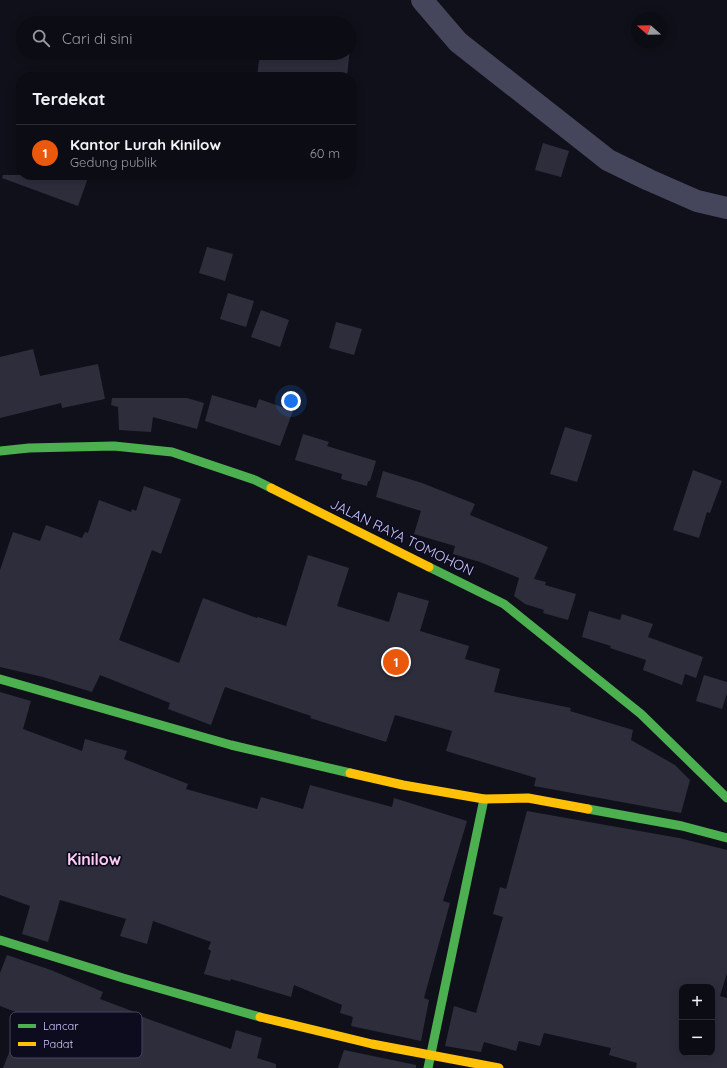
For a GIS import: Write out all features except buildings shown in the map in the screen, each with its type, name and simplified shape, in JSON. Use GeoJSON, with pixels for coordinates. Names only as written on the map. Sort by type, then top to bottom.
{"type":"FeatureCollection","features":[{"type":"Feature","properties":{"kind":"main road","name":"JALAN RAYA TOMOHON"},"geometry":{"type":"LineString","coordinates":[[0,451],[29,448],[114,446],[172,452],[255,480],[504,604],[641,714],[727,798]]}},
{"type":"Feature","properties":{"kind":"main road"},"geometry":{"type":"LineString","coordinates":[[0,679],[231,745],[403,785],[484,799],[528,798],[682,826],[727,838]]}},
{"type":"Feature","properties":{"kind":"main road"},"geometry":{"type":"LineString","coordinates":[[428,1068],[484,799]]}},
{"type":"Feature","properties":{"kind":"main road"},"geometry":{"type":"LineString","coordinates":[[0,940],[87,968],[262,1018],[431,1057],[499,1068]]}},
{"type":"Feature","properties":{"kind":"street"},"geometry":{"type":"LineString","coordinates":[[422,0],[458,42],[608,160],[649,180],[697,200],[727,208]]}},
{"type":"Feature","properties":{"kind":"traffic: fast"},"geometry":{"type":"LineString","coordinates":[[0,451],[29,448],[114,446],[172,452],[255,480],[271,488]]}},
{"type":"Feature","properties":{"kind":"traffic: fast"},"geometry":{"type":"LineString","coordinates":[[429,567],[504,604],[641,714],[727,798]]}},
{"type":"Feature","properties":{"kind":"traffic: fast"},"geometry":{"type":"LineString","coordinates":[[0,679],[231,745],[350,773]]}},
{"type":"Feature","properties":{"kind":"traffic: fast"},"geometry":{"type":"LineString","coordinates":[[428,1068],[484,799]]}},
{"type":"Feature","properties":{"kind":"traffic: fast"},"geometry":{"type":"LineString","coordinates":[[588,809],[682,826],[727,838]]}},
{"type":"Feature","properties":{"kind":"traffic: fast"},"geometry":{"type":"LineString","coordinates":[[0,940],[123,978],[260,1017]]}},
{"type":"Feature","properties":{"kind":"traffic: slow"},"geometry":{"type":"LineString","coordinates":[[271,488],[429,567]]}},
{"type":"Feature","properties":{"kind":"traffic: slow"},"geometry":{"type":"LineString","coordinates":[[350,773],[403,785],[484,799],[528,798],[588,809]]}},
{"type":"Feature","properties":{"kind":"traffic: slow"},"geometry":{"type":"LineString","coordinates":[[260,1017],[372,1044],[499,1068]]}},
{"type":"Feature","properties":{"kind":"place","name":"Kantor Lurah Kinilow"},"geometry":{"type":"Point","coordinates":[396,662]}},
{"type":"Feature","properties":{"kind":"district","name":"Kinilow"},"geometry":{"type":"Point","coordinates":[94,859]}}]}
